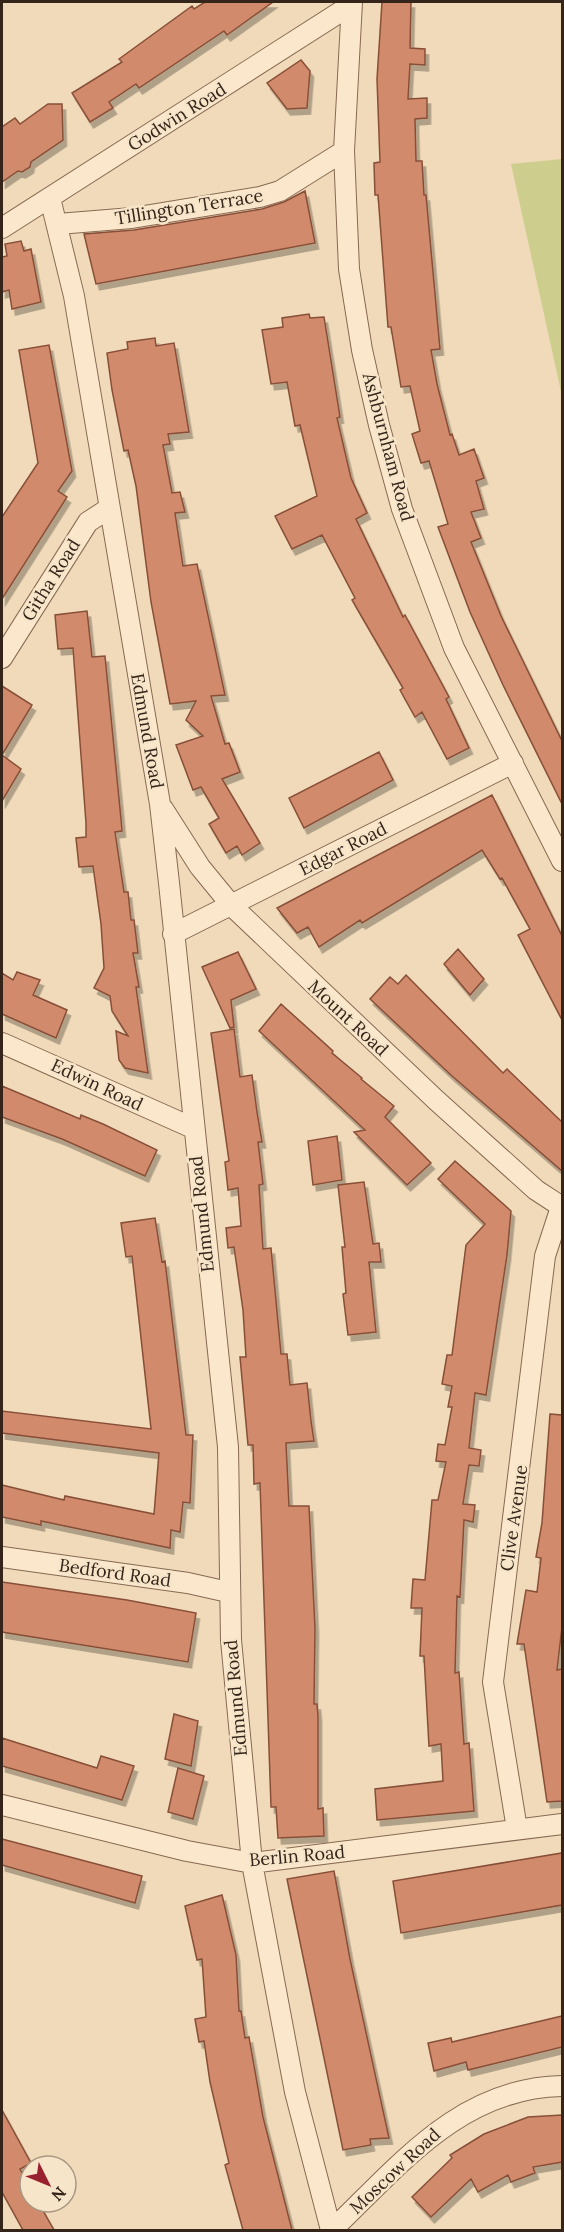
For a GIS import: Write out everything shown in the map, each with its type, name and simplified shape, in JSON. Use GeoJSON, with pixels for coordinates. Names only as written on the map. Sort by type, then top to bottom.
{"type":"FeatureCollection","features":[{"type":"Feature","properties":{"kind":"street","name":"Ashburnham Road"},"geometry":{"type":"LineString","coordinates":[[351,3],[344,151],[349,268],[362,350],[379,425],[402,508],[429,586],[454,648],[562,861]]}},
{"type":"Feature","properties":{"kind":"street","name":"Godwin Road"},"geometry":{"type":"LineString","coordinates":[[2,228],[351,3]]}},
{"type":"Feature","properties":{"kind":"street","name":"Tillington Terrace"},"geometry":{"type":"LineString","coordinates":[[58,224],[132,218],[260,197],[280,191],[344,151]]}},
{"type":"Feature","properties":{"kind":"street","name":"Edmund Road"},"geometry":{"type":"LineString","coordinates":[[50,198],[74,296],[108,509],[160,804],[228,1447],[228,1592],[239,1739],[252,1863],[295,2092],[332,2230]]}},
{"type":"Feature","properties":{"kind":"street","name":"Githa Road"},"geometry":{"type":"LineString","coordinates":[[2,658],[87,522],[108,509]]}},
{"type":"Feature","properties":{"kind":"street","name":"Edgar Road"},"geometry":{"type":"LineString","coordinates":[[173,934],[513,764]]}},
{"type":"Feature","properties":{"kind":"street","name":"Mount Road"},"geometry":{"type":"LineString","coordinates":[[160,804],[200,867],[232,906],[309,983],[436,1100],[536,1190],[562,1207]]}},
{"type":"Feature","properties":{"kind":"street","name":"Edwin Road"},"geometry":{"type":"LineString","coordinates":[[2,1043],[193,1128]]}},
{"type":"Feature","properties":{"kind":"street","name":"Clive Avenue"},"geometry":{"type":"LineString","coordinates":[[517,1830],[493,1682],[545,1256],[562,1207]]}},
{"type":"Feature","properties":{"kind":"street","name":"Bedford Road"},"geometry":{"type":"LineString","coordinates":[[2,1557],[188,1583],[228,1592]]}},
{"type":"Feature","properties":{"kind":"street","name":"Berlin Road"},"geometry":{"type":"LineString","coordinates":[[2,1804],[187,1851],[252,1863],[562,1824]]}},
{"type":"Feature","properties":{"kind":"street","name":"Moscow Road"},"geometry":{"type":"LineString","coordinates":[[332,2230],[421,2144],[447,2123],[474,2108],[512,2092],[562,2086]]}},
{"type":"Feature","properties":{"kind":"green space"},"geometry":{"type":"Polygon","coordinates":[[[562,159],[562,396],[511,164],[562,159]]]}},
{"type":"Feature","properties":{"kind":"building"},"geometry":{"type":"Polygon","coordinates":[[[205,2],[273,2],[227,35],[224,31],[139,88],[136,84],[109,102],[113,108],[90,122],[72,93],[122,62],[119,59],[192,6],[194,9],[205,2]]]}},
{"type":"Feature","properties":{"kind":"building"},"geometry":{"type":"Polygon","coordinates":[[[382,2],[411,2],[410,48],[425,49],[425,65],[410,64],[408,99],[427,98],[427,118],[415,119],[416,161],[422,161],[424,195],[426,195],[440,349],[431,350],[437,384],[450,435],[452,434],[459,455],[474,449],[484,478],[476,481],[484,509],[471,512],[481,538],[471,542],[501,616],[562,741],[562,804],[470,612],[438,527],[448,524],[429,461],[421,463],[412,434],[420,431],[410,386],[401,387],[391,327],[388,327],[378,195],[375,195],[374,163],[380,162],[377,79],[382,2]]]}},
{"type":"Feature","properties":{"kind":"building"},"geometry":{"type":"Polygon","coordinates":[[[301,60],[310,71],[307,108],[287,109],[267,83],[301,60]]]}},
{"type":"Feature","properties":{"kind":"building"},"geometry":{"type":"Polygon","coordinates":[[[48,104],[62,104],[63,140],[31,162],[30,167],[22,172],[18,171],[2,182],[2,127],[15,118],[20,124],[48,104]]]}},
{"type":"Feature","properties":{"kind":"building"},"geometry":{"type":"Polygon","coordinates":[[[305,191],[315,243],[96,284],[84,234],[134,230],[262,209],[284,202],[305,191]]]}},
{"type":"Feature","properties":{"kind":"building"},"geometry":{"type":"Polygon","coordinates":[[[21,241],[24,251],[31,249],[41,302],[12,309],[9,290],[2,292],[2,257],[7,256],[5,244],[21,241]]]}},
{"type":"Feature","properties":{"kind":"building"},"geometry":{"type":"Polygon","coordinates":[[[309,314],[310,318],[324,317],[340,417],[337,418],[351,478],[367,513],[356,519],[403,617],[405,615],[449,697],[446,699],[469,748],[447,759],[422,712],[415,717],[400,690],[403,688],[352,600],[355,598],[322,535],[292,549],[275,516],[317,496],[300,425],[295,426],[287,382],[271,384],[262,330],[283,327],[282,318],[309,314]]]}},
{"type":"Feature","properties":{"kind":"building"},"geometry":{"type":"Polygon","coordinates":[[[155,338],[156,346],[174,343],[189,432],[168,434],[170,444],[163,445],[172,493],[180,492],[185,512],[175,513],[183,566],[197,564],[225,695],[211,696],[225,744],[229,743],[240,772],[222,779],[260,843],[242,855],[237,846],[226,853],[209,824],[219,818],[201,787],[193,790],[176,745],[203,736],[186,720],[196,701],[170,704],[151,602],[136,486],[128,450],[124,451],[112,390],[107,353],[128,349],[127,342],[155,338]]]}},
{"type":"Feature","properties":{"kind":"building"},"geometry":{"type":"Polygon","coordinates":[[[49,345],[72,471],[58,491],[67,497],[2,599],[2,517],[38,463],[19,350],[49,345]]]}},
{"type":"Feature","properties":{"kind":"building"},"geometry":{"type":"Polygon","coordinates":[[[87,611],[92,657],[105,656],[122,831],[115,832],[124,892],[128,892],[131,920],[134,920],[138,953],[133,953],[139,987],[136,987],[148,1073],[125,1068],[119,1060],[116,1031],[128,1036],[112,1011],[110,996],[94,988],[104,968],[93,866],[79,867],[76,838],[86,837],[86,823],[73,648],[58,649],[55,615],[87,611]]]}},
{"type":"Feature","properties":{"kind":"building"},"geometry":{"type":"Polygon","coordinates":[[[2,686],[32,705],[2,755],[2,686]]]}},
{"type":"Feature","properties":{"kind":"building"},"geometry":{"type":"Polygon","coordinates":[[[379,752],[393,780],[304,828],[289,798],[379,752]]]}},
{"type":"Feature","properties":{"kind":"building"},"geometry":{"type":"Polygon","coordinates":[[[2,755],[21,769],[2,801],[2,755]]]}},
{"type":"Feature","properties":{"kind":"building"},"geometry":{"type":"Polygon","coordinates":[[[492,795],[562,936],[562,1020],[518,935],[530,929],[502,878],[500,879],[482,850],[362,923],[360,920],[319,947],[308,927],[297,933],[277,908],[492,795]]]}},
{"type":"Feature","properties":{"kind":"building"},"geometry":{"type":"Polygon","coordinates":[[[458,949],[484,979],[470,995],[444,964],[458,949]]]}},
{"type":"Feature","properties":{"kind":"building"},"geometry":{"type":"Polygon","coordinates":[[[238,952],[256,989],[231,1000],[234,1027],[230,1028],[202,967],[238,952]]]}},
{"type":"Feature","properties":{"kind":"building"},"geometry":{"type":"Polygon","coordinates":[[[17,972],[40,980],[33,995],[67,1010],[56,1038],[2,1014],[2,973],[13,980],[17,972]]]}},
{"type":"Feature","properties":{"kind":"building"},"geometry":{"type":"Polygon","coordinates":[[[406,975],[503,1073],[507,1069],[562,1122],[562,1171],[452,1076],[370,999],[390,977],[398,984],[406,975]]]}},
{"type":"Feature","properties":{"kind":"building"},"geometry":{"type":"Polygon","coordinates":[[[281,1004],[333,1051],[332,1053],[394,1106],[385,1117],[431,1163],[407,1185],[354,1132],[365,1130],[259,1031],[281,1004]]]}},
{"type":"Feature","properties":{"kind":"building"},"geometry":{"type":"Polygon","coordinates":[[[234,1029],[240,1077],[252,1075],[262,1142],[258,1142],[263,1184],[259,1185],[263,1249],[271,1248],[281,1354],[287,1354],[290,1385],[307,1383],[314,1441],[286,1443],[289,1506],[309,1506],[315,1628],[314,1704],[317,1704],[318,1716],[318,1809],[323,1808],[324,1836],[278,1838],[276,1807],[271,1807],[260,1483],[254,1484],[253,1445],[248,1445],[240,1357],[246,1357],[243,1310],[234,1247],[228,1248],[226,1228],[241,1226],[238,1188],[228,1190],[225,1162],[229,1161],[211,1033],[234,1029]]]}},
{"type":"Feature","properties":{"kind":"building"},"geometry":{"type":"Polygon","coordinates":[[[2,1086],[80,1119],[81,1115],[103,1124],[157,1150],[145,1176],[62,1139],[2,1117],[2,1086]]]}},
{"type":"Feature","properties":{"kind":"building"},"geometry":{"type":"Polygon","coordinates":[[[337,1136],[342,1180],[313,1185],[308,1141],[337,1136]]]}},
{"type":"Feature","properties":{"kind":"building"},"geometry":{"type":"Polygon","coordinates":[[[455,1161],[511,1211],[507,1255],[486,1395],[475,1393],[469,1448],[481,1450],[479,1466],[469,1465],[463,1504],[475,1505],[473,1522],[464,1520],[460,1597],[457,1596],[455,1673],[459,1672],[464,1744],[469,1743],[474,1811],[377,1820],[375,1789],[443,1781],[441,1744],[429,1746],[424,1656],[420,1656],[422,1608],[411,1608],[413,1579],[425,1580],[432,1500],[438,1500],[446,1462],[436,1461],[438,1444],[445,1445],[452,1407],[448,1407],[452,1386],[442,1384],[447,1355],[452,1355],[466,1245],[485,1224],[438,1179],[455,1161]]]}},
{"type":"Feature","properties":{"kind":"building"},"geometry":{"type":"Polygon","coordinates":[[[364,1182],[373,1244],[379,1243],[381,1262],[369,1262],[376,1332],[348,1335],[343,1294],[346,1293],[342,1247],[345,1247],[338,1185],[364,1182]]]}},
{"type":"Feature","properties":{"kind":"building"},"geometry":{"type":"Polygon","coordinates":[[[155,1218],[162,1262],[165,1261],[186,1435],[193,1435],[190,1503],[183,1502],[180,1532],[171,1530],[170,1548],[41,1521],[41,1525],[2,1517],[2,1485],[64,1500],[65,1496],[154,1514],[159,1453],[2,1433],[2,1411],[151,1429],[132,1256],[126,1257],[121,1223],[155,1218]]]}},
{"type":"Feature","properties":{"kind":"building"},"geometry":{"type":"Polygon","coordinates":[[[550,1414],[562,1415],[562,1627],[557,1670],[562,1669],[562,1801],[547,1802],[524,1644],[517,1644],[526,1590],[537,1592],[541,1558],[536,1557],[542,1523],[550,1414]]]}},
{"type":"Feature","properties":{"kind":"building"},"geometry":{"type":"Polygon","coordinates":[[[2,1582],[127,1600],[196,1613],[188,1662],[2,1632],[2,1582]]]}},
{"type":"Feature","properties":{"kind":"building"},"geometry":{"type":"Polygon","coordinates":[[[174,1714],[198,1721],[191,1766],[165,1759],[174,1714]]]}},
{"type":"Feature","properties":{"kind":"building"},"geometry":{"type":"Polygon","coordinates":[[[2,1738],[97,1768],[101,1756],[134,1766],[122,1800],[2,1766],[2,1738]]]}},
{"type":"Feature","properties":{"kind":"building"},"geometry":{"type":"Polygon","coordinates":[[[178,1768],[204,1776],[193,1819],[168,1812],[178,1768]]]}},
{"type":"Feature","properties":{"kind":"building"},"geometry":{"type":"Polygon","coordinates":[[[2,1839],[142,1876],[135,1903],[2,1865],[2,1839]]]}},
{"type":"Feature","properties":{"kind":"building"},"geometry":{"type":"Polygon","coordinates":[[[562,1853],[562,1905],[401,1933],[393,1881],[562,1853]]]}},
{"type":"Feature","properties":{"kind":"building"},"geometry":{"type":"Polygon","coordinates":[[[334,1871],[350,1959],[389,2138],[370,2139],[371,2145],[343,2150],[287,1879],[334,1871]]]}},
{"type":"Feature","properties":{"kind":"building"},"geometry":{"type":"Polygon","coordinates":[[[222,1895],[236,1955],[239,2011],[241,2011],[245,2038],[249,2037],[263,2117],[292,2230],[243,2230],[225,2165],[229,2163],[210,2082],[204,2041],[199,2042],[195,2019],[206,2017],[202,1959],[197,1960],[185,1906],[222,1895]]]}},
{"type":"Feature","properties":{"kind":"building"},"geometry":{"type":"Polygon","coordinates":[[[562,2016],[562,2047],[468,2070],[466,2062],[434,2071],[428,2043],[451,2038],[452,2042],[562,2016]]]}},
{"type":"Feature","properties":{"kind":"building"},"geometry":{"type":"Polygon","coordinates":[[[2,2110],[26,2154],[18,2154],[18,2214],[45,2214],[54,2230],[23,2230],[2,2192],[2,2110]]]}},
{"type":"Feature","properties":{"kind":"building"},"geometry":{"type":"Polygon","coordinates":[[[562,2115],[562,2162],[533,2167],[535,2173],[511,2182],[508,2175],[478,2192],[471,2179],[431,2217],[412,2197],[452,2158],[450,2155],[484,2134],[528,2117],[562,2115]]]}}]}
